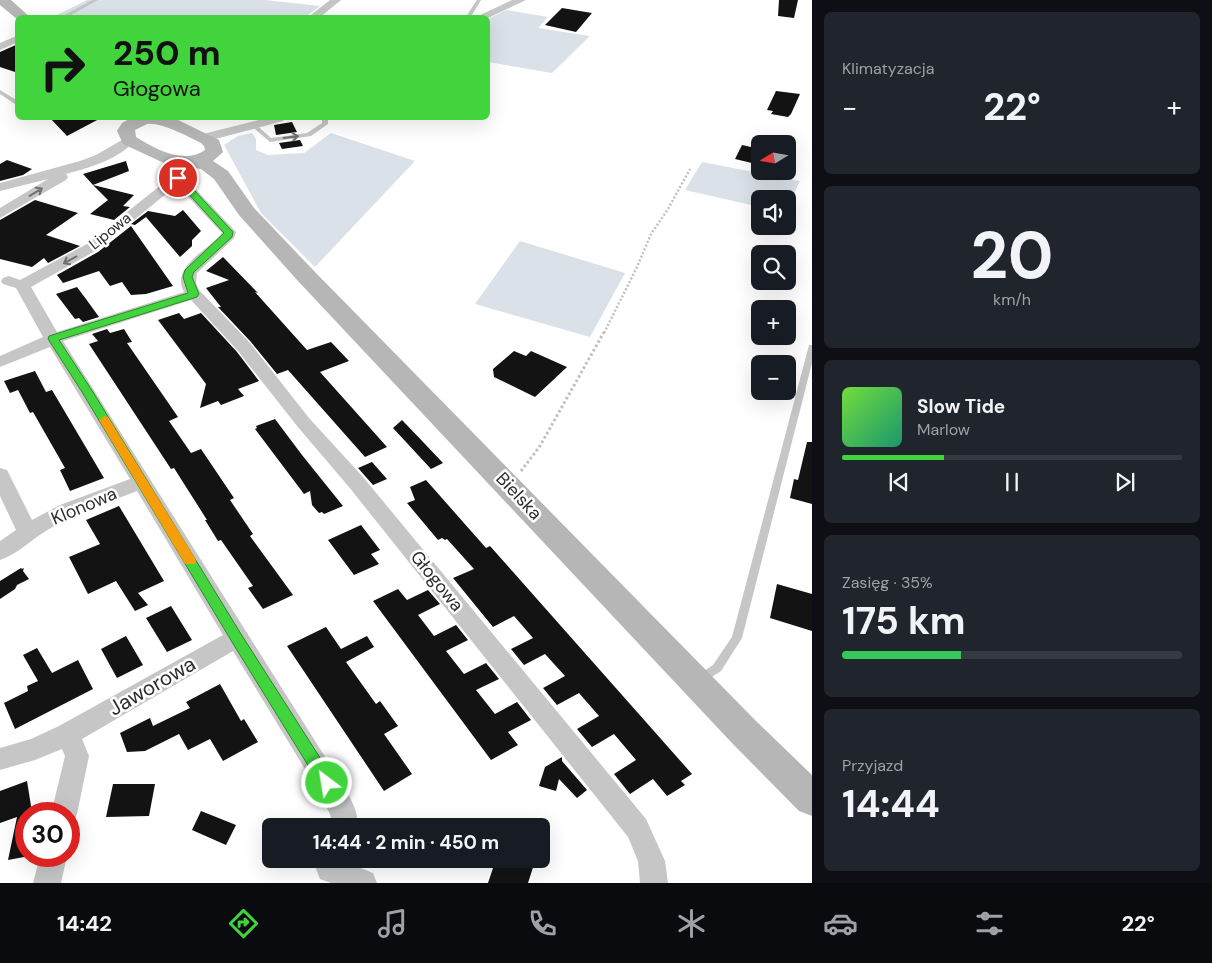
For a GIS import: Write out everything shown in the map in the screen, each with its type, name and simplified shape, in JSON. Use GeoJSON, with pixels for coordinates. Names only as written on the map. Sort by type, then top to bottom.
{"type":"FeatureCollection","features":[{"type":"Feature","properties":{"kind":"main road"},"geometry":{"type":"LineString","coordinates":[[3,0],[20,15]]}},
{"type":"Feature","properties":{"kind":"main road"},"geometry":{"type":"LineString","coordinates":[[132,132],[162,120]]}},
{"type":"Feature","properties":{"kind":"main road"},"geometry":{"type":"LineString","coordinates":[[166,120],[210,145],[209,157],[182,167]]}},
{"type":"Feature","properties":{"kind":"main road","name":"Bielska"},"geometry":{"type":"LineString","coordinates":[[132,132],[160,157],[182,167],[214,169],[231,187],[246,211],[259,226],[696,682],[812,799]]}},
{"type":"Feature","properties":{"kind":"main road","name":"Bielska"},"geometry":{"type":"LineString","coordinates":[[210,145],[230,171],[231,187]]}},
{"type":"Feature","properties":{"kind":"street"},"geometry":{"type":"LineString","coordinates":[[316,15],[336,0]]}},
{"type":"Feature","properties":{"kind":"street"},"geometry":{"type":"LineString","coordinates":[[486,15],[521,0]]}},
{"type":"Feature","properties":{"kind":"street"},"geometry":{"type":"LineString","coordinates":[[0,47],[14,40]]}},
{"type":"Feature","properties":{"kind":"street"},"geometry":{"type":"LineString","coordinates":[[210,145],[230,132],[270,120]]}},
{"type":"Feature","properties":{"kind":"street"},"geometry":{"type":"LineString","coordinates":[[0,187],[72,168],[103,156],[132,132]]}},
{"type":"Feature","properties":{"kind":"street"},"geometry":{"type":"LineString","coordinates":[[0,362],[53,339],[194,294],[191,291],[187,277],[190,270],[229,235],[229,232],[182,167]]}},
{"type":"Feature","properties":{"kind":"street","name":"Lipowa"},"geometry":{"type":"LineString","coordinates":[[182,167],[92,246],[16,283],[87,392],[236,638],[325,778],[341,808],[344,818]]}},
{"type":"Feature","properties":{"kind":"street"},"geometry":{"type":"LineString","coordinates":[[0,214],[58,179],[72,168]]}},
{"type":"Feature","properties":{"kind":"street","name":"Głogowa"},"geometry":{"type":"LineString","coordinates":[[194,294],[244,347],[303,422],[356,482],[637,828],[646,844],[652,862],[654,883]]}},
{"type":"Feature","properties":{"kind":"street"},"geometry":{"type":"LineString","coordinates":[[0,475],[27,532]]}},
{"type":"Feature","properties":{"kind":"street","name":"Klonowa"},"geometry":{"type":"LineString","coordinates":[[0,552],[27,532],[67,510],[141,482]]}},
{"type":"Feature","properties":{"kind":"street","name":"Jaworowa"},"geometry":{"type":"LineString","coordinates":[[0,759],[35,749],[68,734],[236,638]]}},
{"type":"Feature","properties":{"kind":"street"},"geometry":{"type":"LineString","coordinates":[[67,802],[77,756],[68,734]]}},
{"type":"Feature","properties":{"kind":"street"},"geometry":{"type":"LineString","coordinates":[[48,883],[52,867]]}},
{"type":"Feature","properties":{"kind":"street"},"geometry":{"type":"LineString","coordinates":[[329,870],[363,883]]}},
{"type":"Feature","properties":{"kind":"lane"},"geometry":{"type":"LineString","coordinates":[[67,15],[96,0]]}},
{"type":"Feature","properties":{"kind":"lane"},"geometry":{"type":"LineString","coordinates":[[468,15],[480,0]]}},
{"type":"Feature","properties":{"kind":"lane"},"geometry":{"type":"LineString","coordinates":[[0,92],[15,102]]}},
{"type":"Feature","properties":{"kind":"lane"},"geometry":{"type":"LineString","coordinates":[[252,124],[270,140],[309,135],[325,124],[325,120]]}},
{"type":"Feature","properties":{"kind":"lane"},"geometry":{"type":"LineString","coordinates":[[696,682],[717,668],[737,638],[812,346]]}},
{"type":"Feature","properties":{"kind":"path"},"geometry":{"type":"LineString","coordinates":[[505,481],[525,468],[540,446],[621,300],[651,234],[668,210],[690,169]]}},
{"type":"Feature","properties":{"kind":"shaded area"},"geometry":{"type":"Polygon","coordinates":[[[87,0],[265,0],[320,6],[308,15],[57,15],[87,0]]]}},
{"type":"Feature","properties":{"kind":"shaded area"},"geometry":{"type":"Polygon","coordinates":[[[506,10],[548,17],[538,28],[590,36],[552,73],[490,62],[490,18],[506,10]]]}},
{"type":"Feature","properties":{"kind":"shaded area"},"geometry":{"type":"Polygon","coordinates":[[[252,133],[256,139],[256,150],[268,155],[304,153],[331,133],[415,161],[315,267],[261,213],[224,145],[238,136],[252,133]]]}},
{"type":"Feature","properties":{"kind":"shaded area"},"geometry":{"type":"Polygon","coordinates":[[[702,162],[751,172],[751,180],[800,181],[796,190],[751,190],[751,205],[685,190],[702,162]]]}},
{"type":"Feature","properties":{"kind":"shaded area"},"geometry":{"type":"Polygon","coordinates":[[[520,241],[625,273],[590,337],[475,304],[520,241]]]}},
{"type":"Feature","properties":{"kind":"building"},"geometry":{"type":"Polygon","coordinates":[[[779,0],[798,0],[794,18],[778,16],[779,0]]]}},
{"type":"Feature","properties":{"kind":"building"},"geometry":{"type":"Polygon","coordinates":[[[562,8],[592,13],[576,32],[545,25],[562,8]]]}},
{"type":"Feature","properties":{"kind":"building"},"geometry":{"type":"Polygon","coordinates":[[[15,45],[15,72],[0,67],[0,52],[15,45]]]}},
{"type":"Feature","properties":{"kind":"building"},"geometry":{"type":"Polygon","coordinates":[[[776,91],[800,94],[788,117],[771,114],[773,111],[767,110],[776,91]]]}},
{"type":"Feature","properties":{"kind":"building"},"geometry":{"type":"Polygon","coordinates":[[[52,120],[97,120],[67,136],[52,120]]]}},
{"type":"Feature","properties":{"kind":"building"},"geometry":{"type":"Polygon","coordinates":[[[292,122],[297,132],[276,135],[274,125],[292,122]]]}},
{"type":"Feature","properties":{"kind":"building"},"geometry":{"type":"Polygon","coordinates":[[[300,140],[303,146],[282,149],[279,143],[300,140]]]}},
{"type":"Feature","properties":{"kind":"building"},"geometry":{"type":"Polygon","coordinates":[[[742,145],[751,147],[751,163],[735,159],[742,145]]]}},
{"type":"Feature","properties":{"kind":"building"},"geometry":{"type":"Polygon","coordinates":[[[7,160],[32,169],[23,175],[0,181],[0,164],[7,160]]]}},
{"type":"Feature","properties":{"kind":"building"},"geometry":{"type":"Polygon","coordinates":[[[126,161],[129,171],[93,185],[83,174],[126,161]]]}},
{"type":"Feature","properties":{"kind":"building"},"geometry":{"type":"Polygon","coordinates":[[[93,185],[134,195],[123,206],[130,207],[114,220],[90,214],[108,200],[93,185]]]}},
{"type":"Feature","properties":{"kind":"building"},"geometry":{"type":"Polygon","coordinates":[[[35,200],[78,213],[46,235],[80,246],[48,263],[44,258],[32,267],[0,259],[0,220],[35,200]]]}},
{"type":"Feature","properties":{"kind":"building"},"geometry":{"type":"Polygon","coordinates":[[[183,210],[201,231],[192,240],[192,246],[180,257],[146,217],[135,225],[131,224],[148,211],[175,216],[183,210]]]}},
{"type":"Feature","properties":{"kind":"building"},"geometry":{"type":"Polygon","coordinates":[[[131,226],[173,286],[146,294],[131,295],[122,282],[110,286],[99,271],[63,283],[57,275],[98,252],[131,226]]]}},
{"type":"Feature","properties":{"kind":"building"},"geometry":{"type":"Polygon","coordinates":[[[223,257],[258,293],[255,292],[307,350],[331,342],[349,361],[320,372],[387,447],[365,457],[288,370],[277,374],[251,342],[218,307],[221,307],[206,288],[229,280],[206,271],[223,257]]]}},
{"type":"Feature","properties":{"kind":"building"},"geometry":{"type":"Polygon","coordinates":[[[77,287],[99,317],[83,322],[79,318],[75,319],[56,294],[77,287]]]}},
{"type":"Feature","properties":{"kind":"building"},"geometry":{"type":"Polygon","coordinates":[[[179,313],[184,319],[201,313],[237,352],[259,381],[238,389],[244,396],[221,405],[218,401],[200,408],[206,384],[158,320],[179,313]]]}},
{"type":"Feature","properties":{"kind":"building"},"geometry":{"type":"Polygon","coordinates":[[[107,329],[110,333],[124,329],[132,342],[127,343],[178,417],[169,421],[191,453],[201,449],[234,498],[230,500],[253,534],[250,536],[293,595],[263,609],[248,588],[253,586],[221,540],[218,541],[174,468],[171,469],[89,344],[98,341],[92,334],[107,329]]]}},
{"type":"Feature","properties":{"kind":"building"},"geometry":{"type":"Polygon","coordinates":[[[514,351],[526,356],[531,351],[567,367],[535,397],[494,377],[493,369],[514,351]]]}},
{"type":"Feature","properties":{"kind":"building"},"geometry":{"type":"Polygon","coordinates":[[[35,371],[46,392],[52,390],[104,478],[70,491],[60,470],[65,468],[33,412],[30,413],[18,390],[10,393],[4,381],[35,371]]]}},
{"type":"Feature","properties":{"kind":"building"},"geometry":{"type":"Polygon","coordinates":[[[275,419],[343,506],[324,514],[322,512],[319,513],[312,505],[310,491],[304,494],[255,429],[257,428],[256,426],[275,419]]]}},
{"type":"Feature","properties":{"kind":"building"},"geometry":{"type":"Polygon","coordinates":[[[402,420],[443,463],[431,469],[393,428],[402,420]]]}},
{"type":"Feature","properties":{"kind":"building"},"geometry":{"type":"Polygon","coordinates":[[[807,442],[812,442],[812,504],[790,498],[794,479],[798,480],[807,442]]]}},
{"type":"Feature","properties":{"kind":"building"},"geometry":{"type":"Polygon","coordinates":[[[372,462],[387,479],[373,485],[358,468],[372,462]]]}},
{"type":"Feature","properties":{"kind":"building"},"geometry":{"type":"Polygon","coordinates":[[[426,480],[486,548],[490,546],[692,774],[681,781],[685,785],[667,796],[653,779],[630,794],[614,774],[636,760],[614,734],[592,747],[577,729],[599,716],[579,693],[557,705],[543,688],[565,676],[545,654],[524,665],[511,649],[533,638],[514,616],[493,627],[453,578],[474,569],[447,539],[442,538],[438,540],[407,503],[415,500],[410,487],[426,480]]]}},
{"type":"Feature","properties":{"kind":"building"},"geometry":{"type":"Polygon","coordinates":[[[119,506],[164,581],[138,593],[148,605],[135,611],[116,581],[88,594],[69,557],[100,544],[86,520],[119,506]]]}},
{"type":"Feature","properties":{"kind":"building"},"geometry":{"type":"Polygon","coordinates":[[[361,525],[380,550],[371,554],[379,564],[354,575],[328,540],[361,525]]]}},
{"type":"Feature","properties":{"kind":"building"},"geometry":{"type":"Polygon","coordinates":[[[24,568],[23,571],[29,579],[17,585],[15,589],[0,599],[0,581],[24,568]]]}},
{"type":"Feature","properties":{"kind":"building"},"geometry":{"type":"Polygon","coordinates":[[[777,584],[812,594],[812,631],[770,618],[777,584]]]}},
{"type":"Feature","properties":{"kind":"building"},"geometry":{"type":"Polygon","coordinates":[[[398,589],[407,600],[428,590],[440,604],[418,615],[434,636],[456,625],[468,640],[446,651],[464,674],[486,663],[499,679],[476,690],[495,714],[517,702],[531,720],[508,732],[518,745],[491,760],[373,601],[398,589]]]}},
{"type":"Feature","properties":{"kind":"building"},"geometry":{"type":"Polygon","coordinates":[[[171,606],[192,640],[167,652],[146,618],[171,606]]]}},
{"type":"Feature","properties":{"kind":"building"},"geometry":{"type":"Polygon","coordinates":[[[326,627],[341,649],[367,636],[374,647],[346,662],[376,704],[380,701],[398,726],[384,734],[412,774],[384,791],[287,646],[326,627]]]}},
{"type":"Feature","properties":{"kind":"building"},"geometry":{"type":"Polygon","coordinates":[[[126,636],[143,665],[117,678],[101,649],[126,636]]]}},
{"type":"Feature","properties":{"kind":"building"},"geometry":{"type":"Polygon","coordinates":[[[37,648],[52,673],[78,660],[93,689],[15,729],[4,703],[28,691],[27,686],[38,681],[23,655],[37,648]]]}},
{"type":"Feature","properties":{"kind":"building"},"geometry":{"type":"Polygon","coordinates":[[[220,684],[241,721],[244,719],[258,742],[223,761],[210,739],[188,750],[179,734],[145,751],[127,752],[120,733],[150,718],[153,726],[190,708],[186,702],[220,684]]]}},
{"type":"Feature","properties":{"kind":"building"},"geometry":{"type":"Polygon","coordinates":[[[562,757],[562,761],[587,790],[577,798],[559,779],[556,791],[539,786],[545,767],[562,757]]]}},
{"type":"Feature","properties":{"kind":"building"},"geometry":{"type":"Polygon","coordinates":[[[27,781],[30,802],[15,802],[15,818],[0,823],[0,791],[27,781]]]}},
{"type":"Feature","properties":{"kind":"building"},"geometry":{"type":"Polygon","coordinates":[[[113,784],[155,784],[149,816],[106,817],[113,784]]]}},
{"type":"Feature","properties":{"kind":"building"},"geometry":{"type":"Polygon","coordinates":[[[201,811],[236,825],[226,845],[192,830],[201,811]]]}},
{"type":"Feature","properties":{"kind":"building"},"geometry":{"type":"Polygon","coordinates":[[[15,827],[15,859],[8,860],[15,827]]]}},
{"type":"Feature","properties":{"kind":"building"},"geometry":{"type":"Polygon","coordinates":[[[493,868],[533,868],[528,883],[488,883],[493,868]]]}},
{"type":"Feature","properties":{"kind":"slow traffic"},"geometry":{"type":"LineString","coordinates":[[104,420],[190,561]]}},
{"type":"Feature","properties":{"kind":"route"},"geometry":{"type":"LineString","coordinates":[[178,178],[229,232],[229,235],[190,270],[187,277],[191,291],[194,294],[53,339],[327,783]]}}]}
